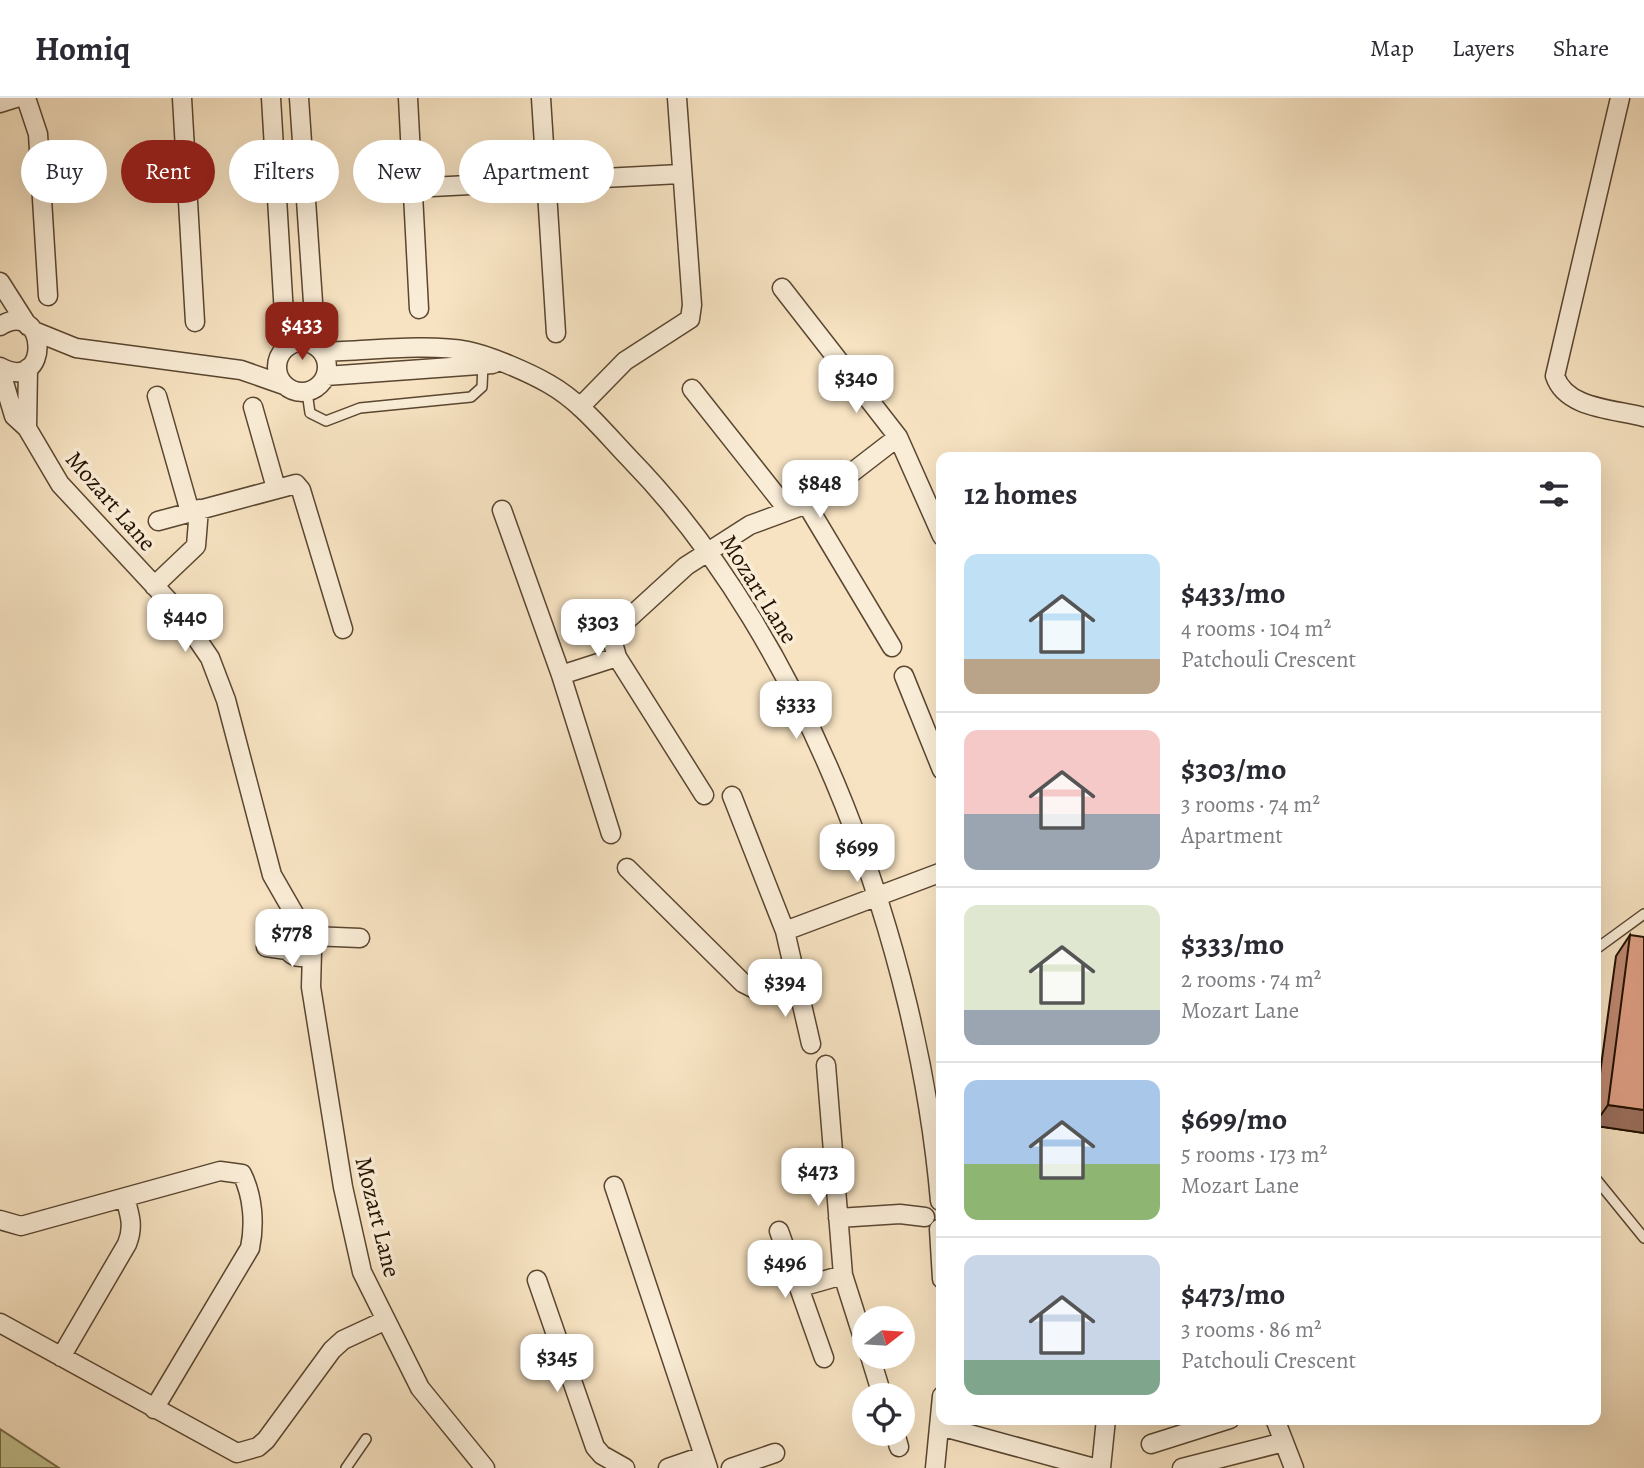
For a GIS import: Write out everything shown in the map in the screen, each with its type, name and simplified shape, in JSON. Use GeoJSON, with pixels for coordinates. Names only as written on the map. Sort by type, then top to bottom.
{"type":"FeatureCollection","features":[{"type":"Feature","properties":{"kind":"street"},"geometry":{"type":"LineString","coordinates":[[0,103],[16,98]]}},
{"type":"Feature","properties":{"kind":"street"},"geometry":{"type":"LineString","coordinates":[[26,98],[35,122],[41,162],[48,296]]}},
{"type":"Feature","properties":{"kind":"street"},"geometry":{"type":"LineString","coordinates":[[182,98],[195,321]]}},
{"type":"Feature","properties":{"kind":"street"},"geometry":{"type":"LineString","coordinates":[[271,98],[283,351],[277,370],[284,385]]}},
{"type":"Feature","properties":{"kind":"street"},"geometry":{"type":"LineString","coordinates":[[0,326],[13,321],[76,348],[241,370],[291,390],[307,392],[315,389],[326,376],[327,368],[319,349],[299,98]]}},
{"type":"Feature","properties":{"kind":"street"},"geometry":{"type":"LineString","coordinates":[[408,98],[410,140]]}},
{"type":"Feature","properties":{"kind":"street"},"geometry":{"type":"LineString","coordinates":[[541,98],[544,140]]}},
{"type":"Feature","properties":{"kind":"street"},"geometry":{"type":"LineString","coordinates":[[580,407],[625,361],[679,329],[690,319],[692,305],[680,174],[677,98]]}},
{"type":"Feature","properties":{"kind":"street"},"geometry":{"type":"LineString","coordinates":[[1620,98],[1555,376],[1561,390],[1574,400],[1644,416]]}},
{"type":"Feature","properties":{"kind":"street"},"geometry":{"type":"LineString","coordinates":[[614,177],[680,174]]}},
{"type":"Feature","properties":{"kind":"street"},"geometry":{"type":"LineString","coordinates":[[413,203],[419,309]]}},
{"type":"Feature","properties":{"kind":"street"},"geometry":{"type":"LineString","coordinates":[[547,203],[556,333]]}},
{"type":"Feature","properties":{"kind":"street"},"geometry":{"type":"LineString","coordinates":[[0,283],[0,308]]}},
{"type":"Feature","properties":{"kind":"street"},"geometry":{"type":"LineString","coordinates":[[0,283],[31,328],[40,347],[31,365],[27,428]]}},
{"type":"Feature","properties":{"kind":"street"},"geometry":{"type":"LineString","coordinates":[[782,288],[898,437],[936,522]]}},
{"type":"Feature","properties":{"kind":"street"},"geometry":{"type":"LineString","coordinates":[[241,370],[300,342],[319,349]]}},
{"type":"Feature","properties":{"kind":"street"},"geometry":{"type":"LineString","coordinates":[[0,368],[11,372],[76,348]]}},
{"type":"Feature","properties":{"kind":"street","name":"Mozart Lane"},"geometry":{"type":"LineString","coordinates":[[319,349],[449,349],[475,353],[491,364],[549,384],[580,407],[656,485],[709,554],[813,731],[878,896],[900,971],[927,1100],[936,1165]]}},
{"type":"Feature","properties":{"kind":"street","name":"Mozart Lane"},"geometry":{"type":"LineString","coordinates":[[326,376],[491,364]]}},
{"type":"Feature","properties":{"kind":"street","name":"Mozart Lane"},"geometry":{"type":"LineString","coordinates":[[0,368],[8,403],[14,416],[27,428],[65,491],[187,622],[215,668],[226,700],[272,875],[292,908],[311,987],[354,1239],[366,1283],[420,1388],[485,1468]]}},
{"type":"Feature","properties":{"kind":"street"},"geometry":{"type":"LineString","coordinates":[[692,389],[787,509]]}},
{"type":"Feature","properties":{"kind":"street"},"geometry":{"type":"LineString","coordinates":[[154,586],[196,546],[194,510],[157,396]]}},
{"type":"Feature","properties":{"kind":"street"},"geometry":{"type":"LineString","coordinates":[[253,407],[276,488]]}},
{"type":"Feature","properties":{"kind":"street"},"geometry":{"type":"LineString","coordinates":[[704,795],[617,657],[614,638],[619,626],[673,576],[750,525],[787,509],[807,505],[898,437]]}},
{"type":"Feature","properties":{"kind":"street"},"geometry":{"type":"LineString","coordinates":[[158,520],[296,484],[301,490],[342,629]]}},
{"type":"Feature","properties":{"kind":"street"},"geometry":{"type":"LineString","coordinates":[[807,505],[892,647]]}},
{"type":"Feature","properties":{"kind":"street"},"geometry":{"type":"LineString","coordinates":[[502,510],[561,675],[611,834]]}},
{"type":"Feature","properties":{"kind":"street"},"geometry":{"type":"LineString","coordinates":[[561,675],[617,657]]}},
{"type":"Feature","properties":{"kind":"street"},"geometry":{"type":"LineString","coordinates":[[904,676],[936,755]]}},
{"type":"Feature","properties":{"kind":"street"},"geometry":{"type":"LineString","coordinates":[[732,796],[785,931],[811,1044]]}},
{"type":"Feature","properties":{"kind":"street"},"geometry":{"type":"LineString","coordinates":[[627,868],[743,983],[761,992],[797,985]]}},
{"type":"Feature","properties":{"kind":"street"},"geometry":{"type":"LineString","coordinates":[[785,931],[936,874]]}},
{"type":"Feature","properties":{"kind":"street"},"geometry":{"type":"LineString","coordinates":[[267,947],[351,939]]}},
{"type":"Feature","properties":{"kind":"street"},"geometry":{"type":"LineString","coordinates":[[827,1065],[843,1275],[853,1306]]}},
{"type":"Feature","properties":{"kind":"street"},"geometry":{"type":"LineString","coordinates":[[1,1222],[21,1226],[220,1171],[242,1174],[249,1188],[253,1232],[250,1248],[154,1409]]}},
{"type":"Feature","properties":{"kind":"street"},"geometry":{"type":"LineString","coordinates":[[614,1186],[706,1462],[668,1468]]}},
{"type":"Feature","properties":{"kind":"street"},"geometry":{"type":"LineString","coordinates":[[61,1357],[132,1232],[132,1220],[125,1198]]}},
{"type":"Feature","properties":{"kind":"street"},"geometry":{"type":"LineString","coordinates":[[925,1217],[930,1204],[936,1202]]}},
{"type":"Feature","properties":{"kind":"street"},"geometry":{"type":"LineString","coordinates":[[838,1218],[900,1214],[925,1217]]}},
{"type":"Feature","properties":{"kind":"street"},"geometry":{"type":"LineString","coordinates":[[925,1217],[930,1226],[936,1228]]}},
{"type":"Feature","properties":{"kind":"street"},"geometry":{"type":"LineString","coordinates":[[779,1231],[824,1358]]}},
{"type":"Feature","properties":{"kind":"street"},"geometry":{"type":"LineString","coordinates":[[801,1287],[843,1275]]}},
{"type":"Feature","properties":{"kind":"street"},"geometry":{"type":"LineString","coordinates":[[537,1280],[595,1447],[602,1455],[625,1468]]}},
{"type":"Feature","properties":{"kind":"street"},"geometry":{"type":"LineString","coordinates":[[0,1324],[227,1450],[248,1452],[266,1440],[332,1350],[343,1340],[384,1321]]}},
{"type":"Feature","properties":{"kind":"street"},"geometry":{"type":"LineString","coordinates":[[1101,1468],[1105,1425]]}},
{"type":"Feature","properties":{"kind":"street"},"geometry":{"type":"LineString","coordinates":[[1151,1444],[1211,1425]]}},
{"type":"Feature","properties":{"kind":"street"},"geometry":{"type":"LineString","coordinates":[[1277,1425],[1294,1468]]}},
{"type":"Feature","properties":{"kind":"street"},"geometry":{"type":"LineString","coordinates":[[934,1468],[940,1426],[1094,1468]]}},
{"type":"Feature","properties":{"kind":"street"},"geometry":{"type":"LineString","coordinates":[[1182,1468],[1284,1442]]}},
{"type":"Feature","properties":{"kind":"street"},"geometry":{"type":"LineString","coordinates":[[731,1468],[775,1453]]}},
{"type":"Feature","properties":{"kind":"lane"},"geometry":{"type":"LineString","coordinates":[[307,392],[310,413],[326,421],[360,408],[471,397],[482,387],[491,364]]}},
{"type":"Feature","properties":{"kind":"lane"},"geometry":{"type":"LineString","coordinates":[[1601,945],[1644,914]]}},
{"type":"Feature","properties":{"kind":"lane"},"geometry":{"type":"LineString","coordinates":[[1601,1185],[1644,1238]]}},
{"type":"Feature","properties":{"kind":"lane"},"geometry":{"type":"LineString","coordinates":[[346,1468],[366,1439]]}},
{"type":"Feature","properties":{"kind":"green space"},"geometry":{"type":"Polygon","coordinates":[[[0,1429],[59,1468],[0,1468],[0,1429]]]}},
{"type":"Feature","properties":{"kind":"building"},"geometry":{"type":"Polygon","coordinates":[[[1630,935],[1644,937],[1644,1110],[1608,1105],[1630,935]]]}}]}
